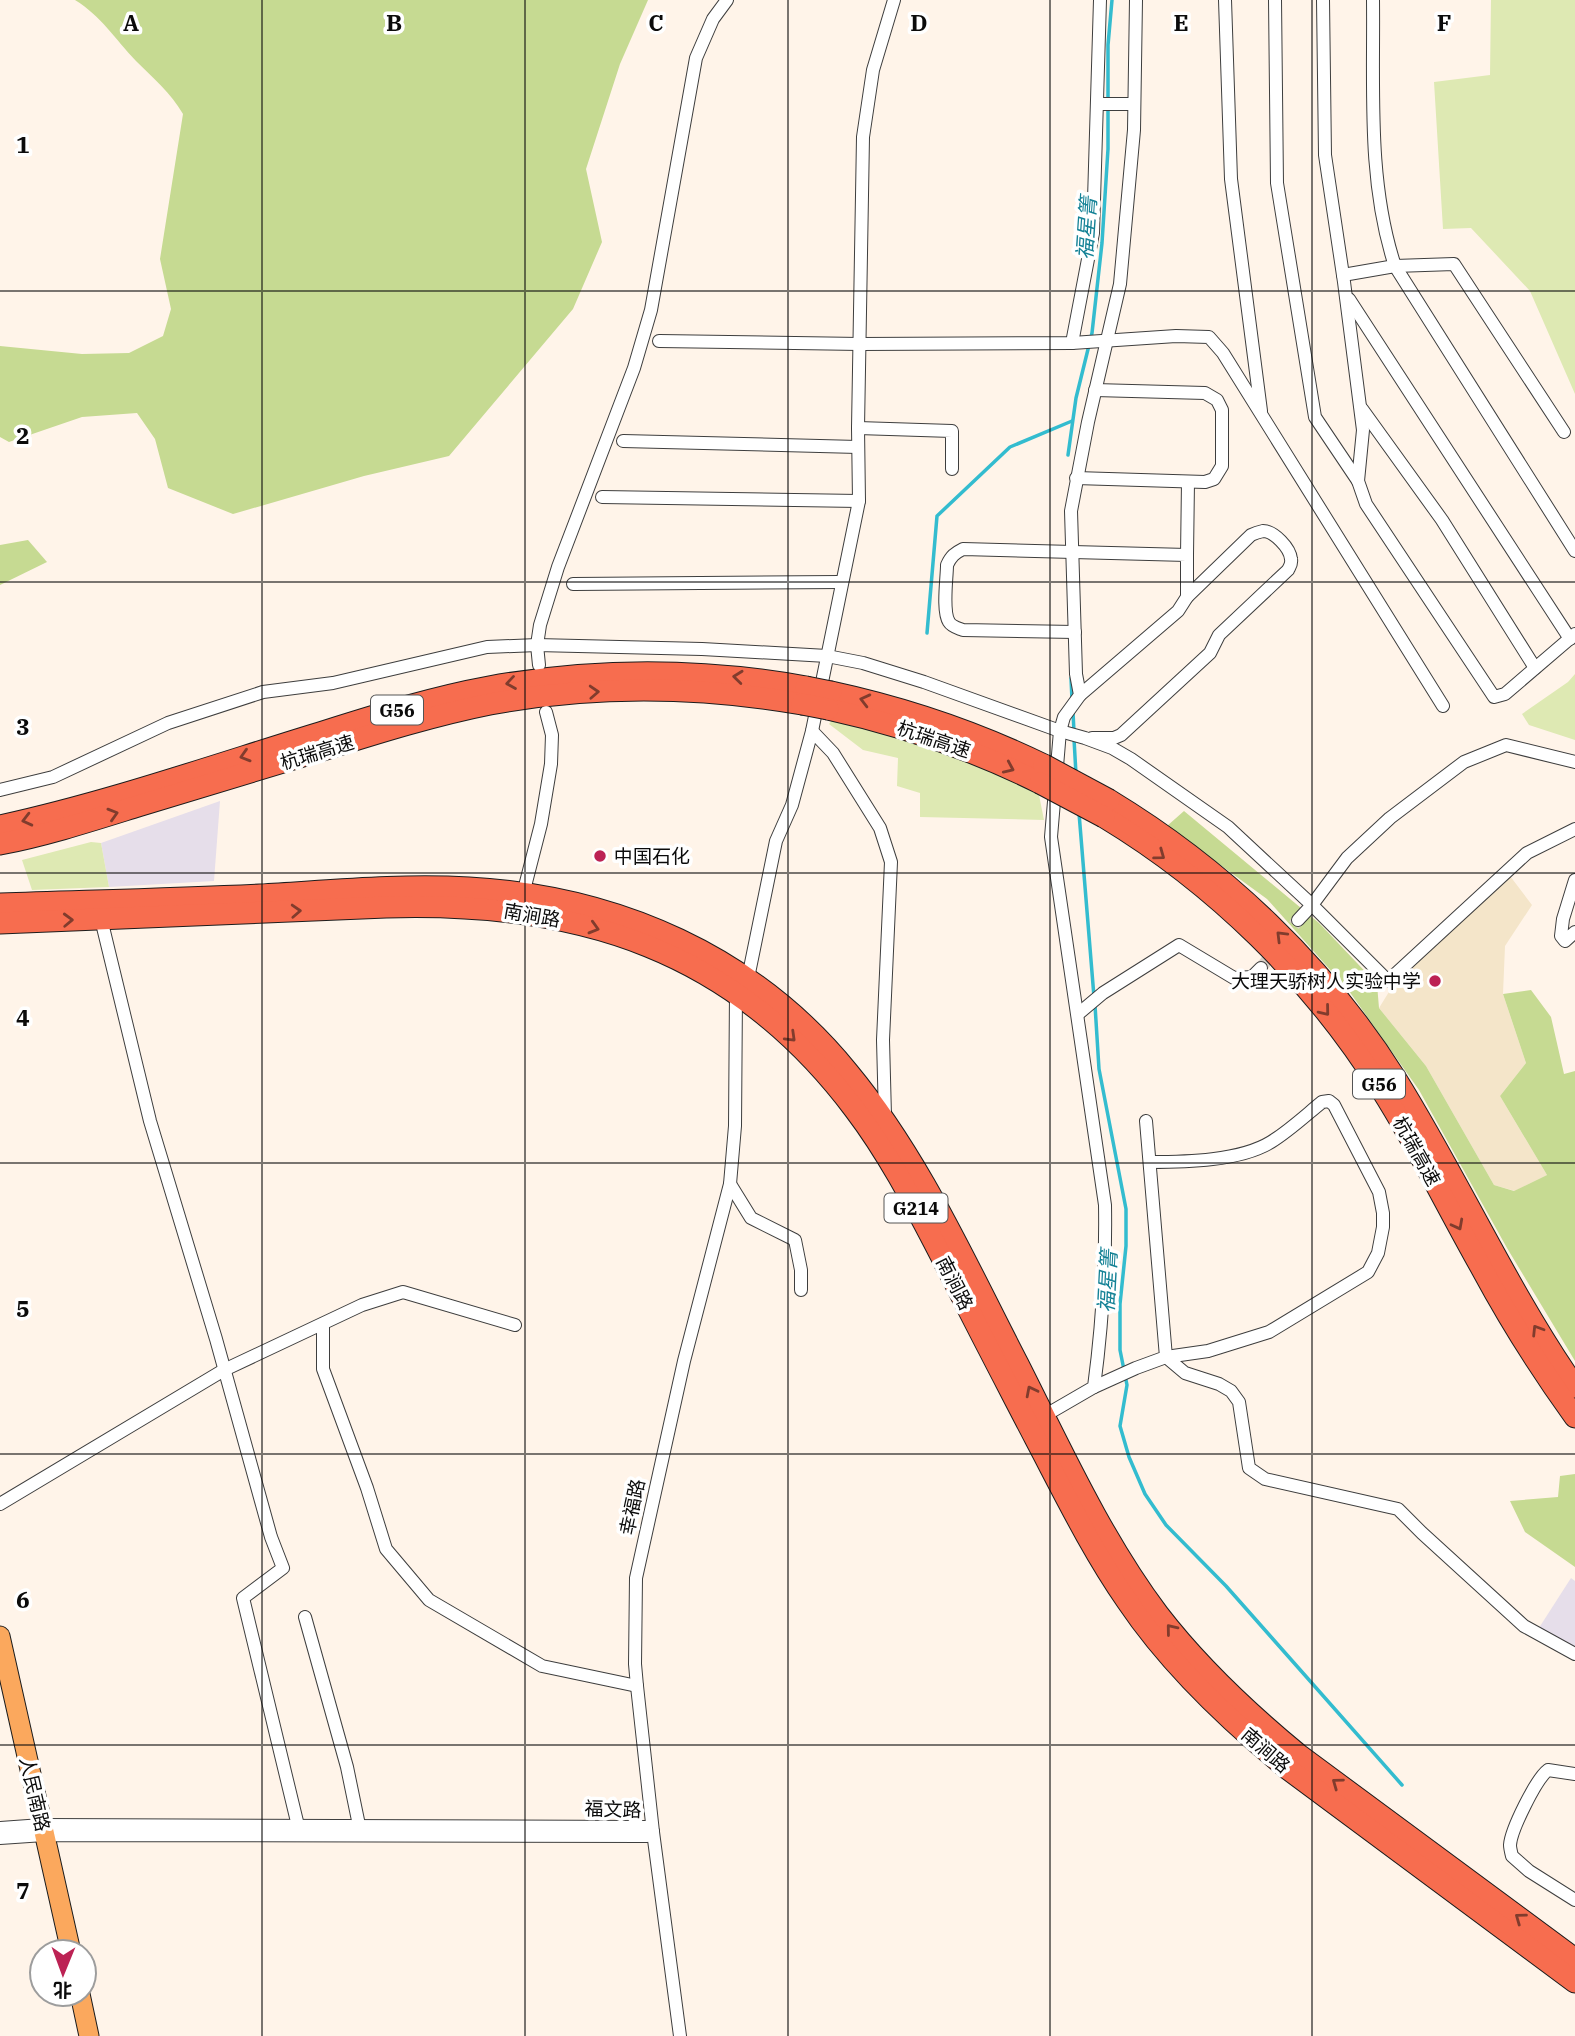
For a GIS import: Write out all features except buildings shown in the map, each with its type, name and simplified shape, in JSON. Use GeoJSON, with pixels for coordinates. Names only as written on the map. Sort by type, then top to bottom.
{"type":"FeatureCollection","features":[{"type":"Feature","properties":{"kind":"highway","name":"杭瑞高速"},"geometry":{"type":"LineString","coordinates":[[0,827],[81,806],[436,698],[488,687],[577,676],[639,672],[734,677],[830,700],[864,717],[1042,774],[1186,852],[1235,893],[1296,951],[1351,1016],[1384,1061],[1523,1307],[1575,1387]]}},
{"type":"Feature","properties":{"kind":"highway","name":"杭瑞高速"},"geometry":{"type":"LineString","coordinates":[[0,844],[86,822],[441,715],[491,704],[554,695],[639,690],[804,695]]}},
{"type":"Feature","properties":{"kind":"highway","name":"杭瑞高速"},"geometry":{"type":"LineString","coordinates":[[1106,809],[1216,900],[1283,963],[1331,1017],[1381,1088],[1501,1304],[1575,1417]]}},
{"type":"Feature","properties":{"kind":"highway","name":"南涧路"},"geometry":{"type":"LineString","coordinates":[[0,904],[407,888],[478,889],[570,903],[639,923],[694,946],[742,985],[761,1010],[809,1055],[841,1091],[879,1145],[1036,1420],[1133,1578],[1168,1626],[1264,1726],[1299,1755],[1575,1959]]}},
{"type":"Feature","properties":{"kind":"highway","name":"南涧路"},"geometry":{"type":"LineString","coordinates":[[0,923],[467,906],[566,921],[633,940],[772,996],[823,1042],[847,1070],[885,1120],[918,1173],[941,1214],[1036,1420],[1077,1520],[1145,1626],[1189,1677],[1252,1740],[1575,1982]]}},
{"type":"Feature","properties":{"kind":"main road","name":"人民南路"},"geometry":{"type":"LineString","coordinates":[[0,1636],[68,1938]]}},
{"type":"Feature","properties":{"kind":"main road"},"geometry":{"type":"LineString","coordinates":[[83,2008],[89,2036]]}},
{"type":"Feature","properties":{"kind":"street"},"geometry":{"type":"LineString","coordinates":[[539,665],[537,645],[540,625],[558,567],[634,368],[651,310],[696,58],[713,19],[727,0]]}},
{"type":"Feature","properties":{"kind":"street","name":"幸福路"},"geometry":{"type":"LineString","coordinates":[[680,2036],[637,1686],[636,1578],[684,1361],[730,1184],[742,985],[776,841],[792,805],[812,731],[859,500],[863,137],[873,70],[894,0]]}},
{"type":"Feature","properties":{"kind":"street"},"geometry":{"type":"LineString","coordinates":[[1076,343],[1093,233],[1100,0]]}},
{"type":"Feature","properties":{"kind":"street"},"geometry":{"type":"LineString","coordinates":[[1080,695],[1076,674],[1071,511],[1103,340],[1120,284],[1134,130],[1136,0]]}},
{"type":"Feature","properties":{"kind":"street"},"geometry":{"type":"LineString","coordinates":[[1225,0],[1231,179],[1262,416]]}},
{"type":"Feature","properties":{"kind":"street"},"geometry":{"type":"LineString","coordinates":[[1275,0],[1277,183],[1315,417],[1358,481],[1366,504],[1494,697],[1505,694],[1572,636],[1346,295]]}},
{"type":"Feature","properties":{"kind":"street"},"geometry":{"type":"LineString","coordinates":[[1324,0],[1325,155],[1363,430],[1358,481]]}},
{"type":"Feature","properties":{"kind":"street"},"geometry":{"type":"LineString","coordinates":[[1373,0],[1375,160],[1386,238],[1395,266],[1575,551]]}},
{"type":"Feature","properties":{"kind":"street"},"geometry":{"type":"LineString","coordinates":[[1098,105],[1134,104]]}},
{"type":"Feature","properties":{"kind":"street"},"geometry":{"type":"LineString","coordinates":[[1343,275],[1395,266],[1454,264],[1564,432]]}},
{"type":"Feature","properties":{"kind":"street"},"geometry":{"type":"LineString","coordinates":[[659,341],[1076,343],[1177,336],[1209,337],[1223,353],[1443,706]]}},
{"type":"Feature","properties":{"kind":"street"},"geometry":{"type":"LineString","coordinates":[[1076,478],[1210,481],[1221,470],[1222,415],[1217,400],[1205,393],[1095,390]]}},
{"type":"Feature","properties":{"kind":"street"},"geometry":{"type":"LineString","coordinates":[[1360,405],[1442,520],[1535,668]]}},
{"type":"Feature","properties":{"kind":"street"},"geometry":{"type":"LineString","coordinates":[[858,428],[952,430],[951,469]]}},
{"type":"Feature","properties":{"kind":"street"},"geometry":{"type":"LineString","coordinates":[[623,441],[858,447]]}},
{"type":"Feature","properties":{"kind":"street"},"geometry":{"type":"LineString","coordinates":[[1187,597],[1188,482]]}},
{"type":"Feature","properties":{"kind":"street"},"geometry":{"type":"LineString","coordinates":[[602,497],[859,500]]}},
{"type":"Feature","properties":{"kind":"street"},"geometry":{"type":"LineString","coordinates":[[1085,738],[1114,738],[1121,735],[1210,653],[1219,635],[1288,570],[1291,556],[1284,545],[1272,534],[1259,532],[1251,535],[1187,597],[1178,611],[1080,695],[1064,718],[1051,837],[1082,1010],[1105,1205],[1102,1312],[1094,1387]]}},
{"type":"Feature","properties":{"kind":"street"},"geometry":{"type":"LineString","coordinates":[[1075,632],[964,630],[951,625],[946,612],[947,565],[954,554],[963,549],[1187,555]]}},
{"type":"Feature","properties":{"kind":"street"},"geometry":{"type":"LineString","coordinates":[[573,584],[841,582]]}},
{"type":"Feature","properties":{"kind":"street"},"geometry":{"type":"LineString","coordinates":[[0,790],[53,777],[168,723],[263,692],[333,683],[487,647],[537,645],[702,649],[827,656],[863,663],[1112,748],[1228,827],[1388,981],[1527,853],[1575,829]]}},
{"type":"Feature","properties":{"kind":"street"},"geometry":{"type":"LineString","coordinates":[[523,894],[541,824],[551,764],[552,735],[546,712]]}},
{"type":"Feature","properties":{"kind":"street"},"geometry":{"type":"LineString","coordinates":[[812,731],[833,753],[880,828],[891,862],[883,1040],[885,1120]]}},
{"type":"Feature","properties":{"kind":"street"},"geometry":{"type":"LineString","coordinates":[[1298,920],[1347,858],[1390,818],[1464,762],[1506,745],[1575,762]]}},
{"type":"Feature","properties":{"kind":"street"},"geometry":{"type":"LineString","coordinates":[[1575,880],[1563,919],[1561,936],[1565,941],[1575,932]]}},
{"type":"Feature","properties":{"kind":"street"},"geometry":{"type":"LineString","coordinates":[[101,919],[150,1121],[271,1537],[283,1568],[243,1598],[299,1830]]}},
{"type":"Feature","properties":{"kind":"street"},"geometry":{"type":"LineString","coordinates":[[1082,1010],[1103,993],[1179,945],[1234,978],[1252,977],[1261,968]]}},
{"type":"Feature","properties":{"kind":"street"},"geometry":{"type":"LineString","coordinates":[[1036,1420],[1132,1369],[1166,1357],[1208,1351],[1269,1332],[1360,1278],[1368,1272],[1378,1253],[1383,1227],[1379,1192],[1334,1105],[1329,1101],[1322,1102],[1270,1143],[1236,1155],[1150,1162]]}},
{"type":"Feature","properties":{"kind":"street"},"geometry":{"type":"LineString","coordinates":[[1146,1121],[1166,1357],[1185,1373],[1219,1384],[1231,1391],[1239,1402],[1249,1468],[1265,1479],[1398,1509],[1524,1626],[1575,1654]]}},
{"type":"Feature","properties":{"kind":"street"},"geometry":{"type":"LineString","coordinates":[[730,1184],[751,1218],[795,1240],[801,1270],[801,1290]]}},
{"type":"Feature","properties":{"kind":"street"},"geometry":{"type":"LineString","coordinates":[[0,1504],[224,1370],[362,1305],[403,1292],[515,1325]]}},
{"type":"Feature","properties":{"kind":"street"},"geometry":{"type":"LineString","coordinates":[[323,1324],[323,1369],[367,1488],[386,1549],[429,1600],[542,1666],[637,1686]]}},
{"type":"Feature","properties":{"kind":"street"},"geometry":{"type":"LineString","coordinates":[[305,1617],[347,1767],[360,1829]]}},
{"type":"Feature","properties":{"kind":"street"},"geometry":{"type":"LineString","coordinates":[[1575,1774],[1548,1770],[1543,1774],[1530,1795],[1510,1842],[1512,1856],[1529,1871],[1575,1900]]}},
{"type":"Feature","properties":{"kind":"street","name":"福文路"},"geometry":{"type":"LineString","coordinates":[[0,1828],[360,1829],[647,1836],[653,1832]]}},
{"type":"Feature","properties":{"kind":"street","name":"福文路"},"geometry":{"type":"LineString","coordinates":[[0,1838],[43,1830]]}},
{"type":"Feature","properties":{"kind":"shaded area"},"geometry":{"type":"Polygon","coordinates":[[[220,801],[214,881],[109,887],[101,843],[220,801]]]}},
{"type":"Feature","properties":{"kind":"shaded area"},"geometry":{"type":"Polygon","coordinates":[[[1510,876],[1532,905],[1505,946],[1503,994],[1526,1063],[1500,1096],[1547,1175],[1515,1191],[1494,1185],[1426,1066],[1379,1008],[1392,987],[1510,876]]]}},
{"type":"Feature","properties":{"kind":"shaded area"},"geometry":{"type":"Polygon","coordinates":[[[1571,1578],[1575,1581],[1575,1648],[1537,1631],[1571,1578]]]}},
{"type":"Feature","properties":{"kind":"green space"},"geometry":{"type":"Polygon","coordinates":[[[75,0],[648,0],[620,64],[586,169],[602,242],[573,309],[449,456],[364,476],[233,514],[168,488],[155,439],[137,413],[82,417],[9,442],[0,437],[0,346],[82,354],[129,353],[163,336],[171,309],[160,259],[183,114],[167,92],[100,21],[75,0]]]}},
{"type":"Feature","properties":{"kind":"green space"},"geometry":{"type":"Polygon","coordinates":[[[1491,0],[1575,0],[1575,394],[1530,291],[1471,228],[1443,229],[1434,82],[1490,75],[1491,0]]]}},
{"type":"Feature","properties":{"kind":"green space"},"geometry":{"type":"Polygon","coordinates":[[[28,540],[47,562],[0,585],[0,545],[28,540]]]}},
{"type":"Feature","properties":{"kind":"green space"},"geometry":{"type":"Polygon","coordinates":[[[1575,674],[1575,740],[1529,725],[1522,714],[1568,682],[1575,674]]]}},
{"type":"Feature","properties":{"kind":"green space"},"geometry":{"type":"Polygon","coordinates":[[[833,719],[902,737],[984,766],[1038,790],[1044,820],[920,817],[920,793],[897,786],[898,758],[863,750],[829,724],[833,719]]]}},
{"type":"Feature","properties":{"kind":"green space"},"geometry":{"type":"Polygon","coordinates":[[[1184,811],[1319,923],[1377,984],[1379,1008],[1426,1066],[1494,1185],[1514,1191],[1547,1175],[1500,1096],[1526,1063],[1503,994],[1531,990],[1551,1017],[1564,1074],[1575,1071],[1575,1361],[1507,1248],[1419,1090],[1349,991],[1267,899],[1167,826],[1184,811]]]}},
{"type":"Feature","properties":{"kind":"green space"},"geometry":{"type":"Polygon","coordinates":[[[91,842],[101,843],[109,887],[32,890],[22,860],[91,842]]]}},
{"type":"Feature","properties":{"kind":"green space"},"geometry":{"type":"Polygon","coordinates":[[[1575,1474],[1575,1567],[1525,1532],[1510,1501],[1558,1497],[1560,1476],[1575,1474]]]}},
{"type":"Feature","properties":{"kind":"waterway","name":"福星箐"},"geometry":{"type":"LineString","coordinates":[[1068,455],[1076,398],[1092,333],[1102,243],[1108,149],[1108,45],[1112,0]]}},
{"type":"Feature","properties":{"kind":"waterway"},"geometry":{"type":"LineString","coordinates":[[927,633],[937,516],[1010,447],[1072,421]]}},
{"type":"Feature","properties":{"kind":"waterway","name":"福星箐"},"geometry":{"type":"LineString","coordinates":[[1071,678],[1072,700]]}},
{"type":"Feature","properties":{"kind":"waterway","name":"福星箐"},"geometry":{"type":"LineString","coordinates":[[1073,712],[1074,732]]}},
{"type":"Feature","properties":{"kind":"waterway","name":"福星箐"},"geometry":{"type":"LineString","coordinates":[[1074,739],[1076,774]]}},
{"type":"Feature","properties":{"kind":"waterway","name":"福星箐"},"geometry":{"type":"LineString","coordinates":[[1079,813],[1094,997]]}},
{"type":"Feature","properties":{"kind":"waterway","name":"福星箐"},"geometry":{"type":"LineString","coordinates":[[1095,1005],[1099,1069],[1126,1209],[1120,1350],[1127,1385],[1120,1426],[1129,1457],[1145,1494],[1166,1525],[1226,1586],[1402,1785]]}},
{"type":"Feature","properties":{"kind":"tunnel"},"geometry":{"type":"LineString","coordinates":[[1261,968],[1298,920]]}},
{"type":"Feature","properties":{"kind":"place","name":"中国石化"},"geometry":{"type":"Point","coordinates":[600,856]}},
{"type":"Feature","properties":{"kind":"place","name":"大理天骄树人实验中学"},"geometry":{"type":"Point","coordinates":[1435,981]}}]}
